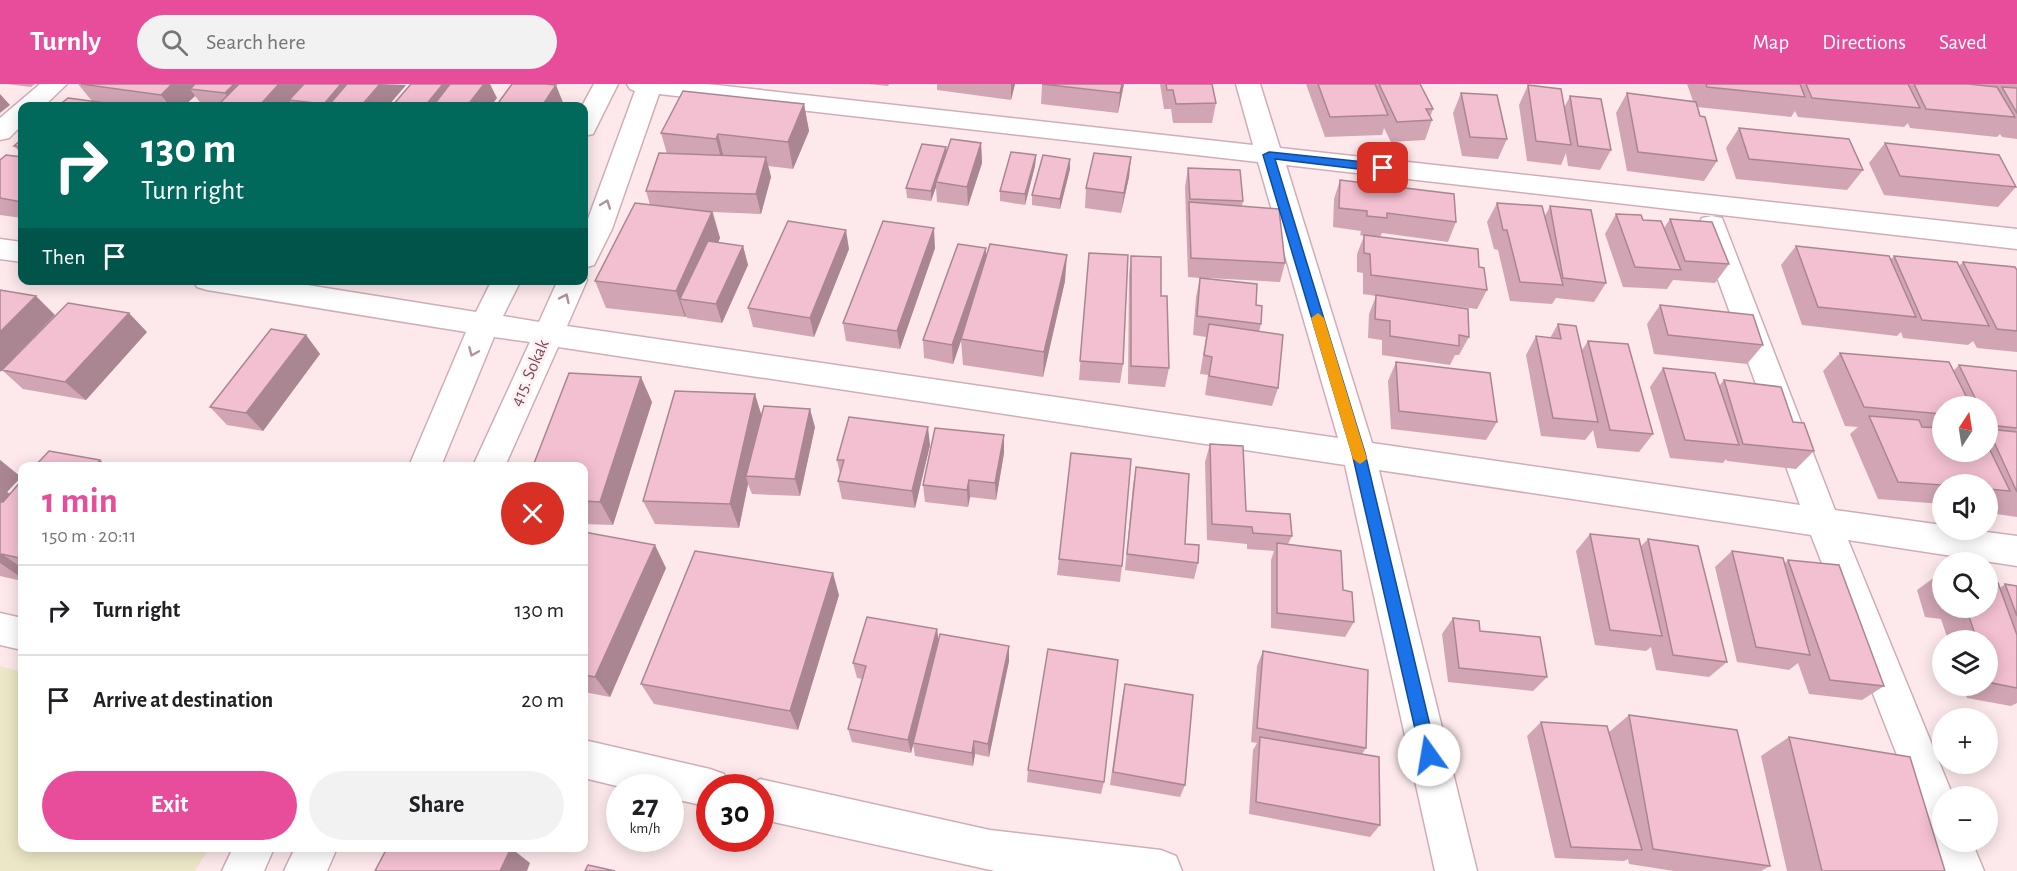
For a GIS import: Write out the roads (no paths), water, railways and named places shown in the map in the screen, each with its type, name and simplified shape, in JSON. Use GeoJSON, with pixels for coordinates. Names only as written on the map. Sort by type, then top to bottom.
{"type":"FeatureCollection","features":[{"type":"Feature","properties":{"kind":"street"},"geometry":{"type":"LineString","coordinates":[[34,102],[55,84]]}},
{"type":"Feature","properties":{"kind":"street"},"geometry":{"type":"LineString","coordinates":[[588,120],[606,84]]}},
{"type":"Feature","properties":{"kind":"street"},"geometry":{"type":"LineString","coordinates":[[588,249],[597,229],[646,84],[2017,239]]}},
{"type":"Feature","properties":{"kind":"street"},"geometry":{"type":"LineString","coordinates":[[1248,84],[1359,453],[1456,871]]}},
{"type":"Feature","properties":{"kind":"street"},"geometry":{"type":"LineString","coordinates":[[0,132],[18,116]]}},
{"type":"Feature","properties":{"kind":"street"},"geometry":{"type":"LineString","coordinates":[[1704,204],[1823,522],[1932,794]]}},
{"type":"Feature","properties":{"kind":"street"},"geometry":{"type":"LineString","coordinates":[[0,249],[18,251]]}},
{"type":"Feature","properties":{"kind":"street"},"geometry":{"type":"LineString","coordinates":[[239,285],[548,334],[2017,551]]}},
{"type":"Feature","properties":{"kind":"street"},"geometry":{"type":"LineString","coordinates":[[427,462],[505,285]]}},
{"type":"Feature","properties":{"kind":"street","name":"415. Sokak"},"geometry":{"type":"LineString","coordinates":[[491,462],[571,285]]}},
{"type":"Feature","properties":{"kind":"street"},"geometry":{"type":"LineString","coordinates":[[0,629],[18,633]]}},
{"type":"Feature","properties":{"kind":"street"},"geometry":{"type":"LineString","coordinates":[[588,760],[696,785]]}},
{"type":"Feature","properties":{"kind":"street"},"geometry":{"type":"LineString","coordinates":[[774,803],[989,860],[1161,871]]}},
{"type":"Feature","properties":{"kind":"street"},"geometry":{"type":"LineString","coordinates":[[243,871],[252,852]]}},
{"type":"Feature","properties":{"kind":"street"},"geometry":{"type":"LineString","coordinates":[[304,871],[315,852]]}},
{"type":"Feature","properties":{"kind":"street"},"geometry":{"type":"LineString","coordinates":[[1956,852],[1963,871]]}}]}
